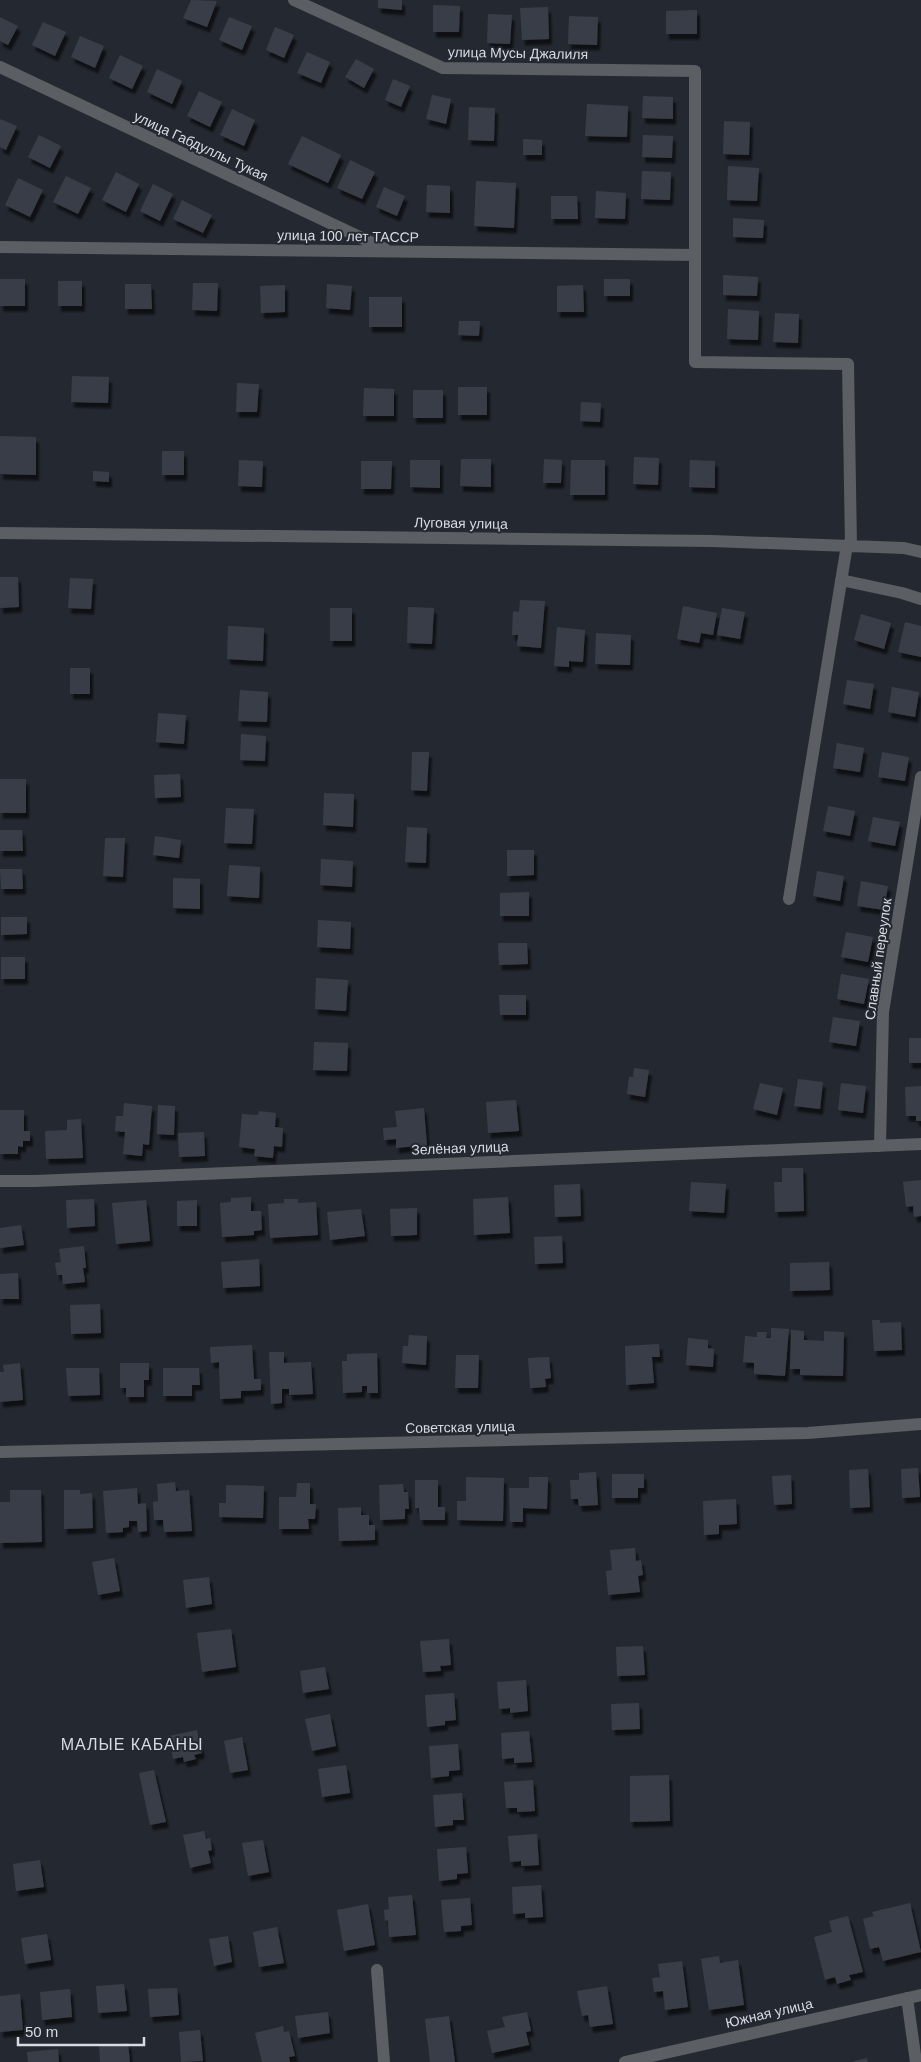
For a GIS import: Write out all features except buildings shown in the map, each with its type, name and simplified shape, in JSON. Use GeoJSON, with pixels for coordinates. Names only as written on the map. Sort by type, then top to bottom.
{"type":"FeatureCollection","features":[{"type":"Feature","properties":{"kind":"street","name":"улица Мусы Джалиля"},"geometry":{"type":"LineString","coordinates":[[294,0],[443,68],[695,71],[695,255]]}},
{"type":"Feature","properties":{"kind":"street","name":"улица Габдуллы Тукая"},"geometry":{"type":"LineString","coordinates":[[0,68],[389,252]]}},
{"type":"Feature","properties":{"kind":"street","name":"улица 100 лет ТАССР"},"geometry":{"type":"LineString","coordinates":[[0,247],[695,255]]}},
{"type":"Feature","properties":{"kind":"street"},"geometry":{"type":"LineString","coordinates":[[695,255],[695,362],[848,364],[849,546],[841,580],[789,899]]}},
{"type":"Feature","properties":{"kind":"street","name":"Луговая улица"},"geometry":{"type":"LineString","coordinates":[[0,533],[712,541],[904,548],[921,552]]}},
{"type":"Feature","properties":{"kind":"street"},"geometry":{"type":"LineString","coordinates":[[841,580],[921,599]]}},
{"type":"Feature","properties":{"kind":"street","name":"Славный переулок"},"geometry":{"type":"LineString","coordinates":[[880,1146],[883,1012],[921,777]]}},
{"type":"Feature","properties":{"kind":"street","name":"Зелёная улица"},"geometry":{"type":"LineString","coordinates":[[0,1181],[921,1144]]}},
{"type":"Feature","properties":{"kind":"street","name":"Советская улица"},"geometry":{"type":"LineString","coordinates":[[0,1452],[798,1433],[921,1424]]}},
{"type":"Feature","properties":{"kind":"street"},"geometry":{"type":"LineString","coordinates":[[377,1970],[384,2062]]}},
{"type":"Feature","properties":{"kind":"street","name":"Южная улица"},"geometry":{"type":"LineString","coordinates":[[625,2062],[921,1995]]}},
{"type":"Feature","properties":{"kind":"street"},"geometry":{"type":"LineString","coordinates":[[907,1998],[916,2062]]}},
{"type":"Feature","properties":{"kind":"district","name":"МАЛЫЕ КАБАНЫ"},"geometry":{"type":"Point","coordinates":[132,1744]}}]}
